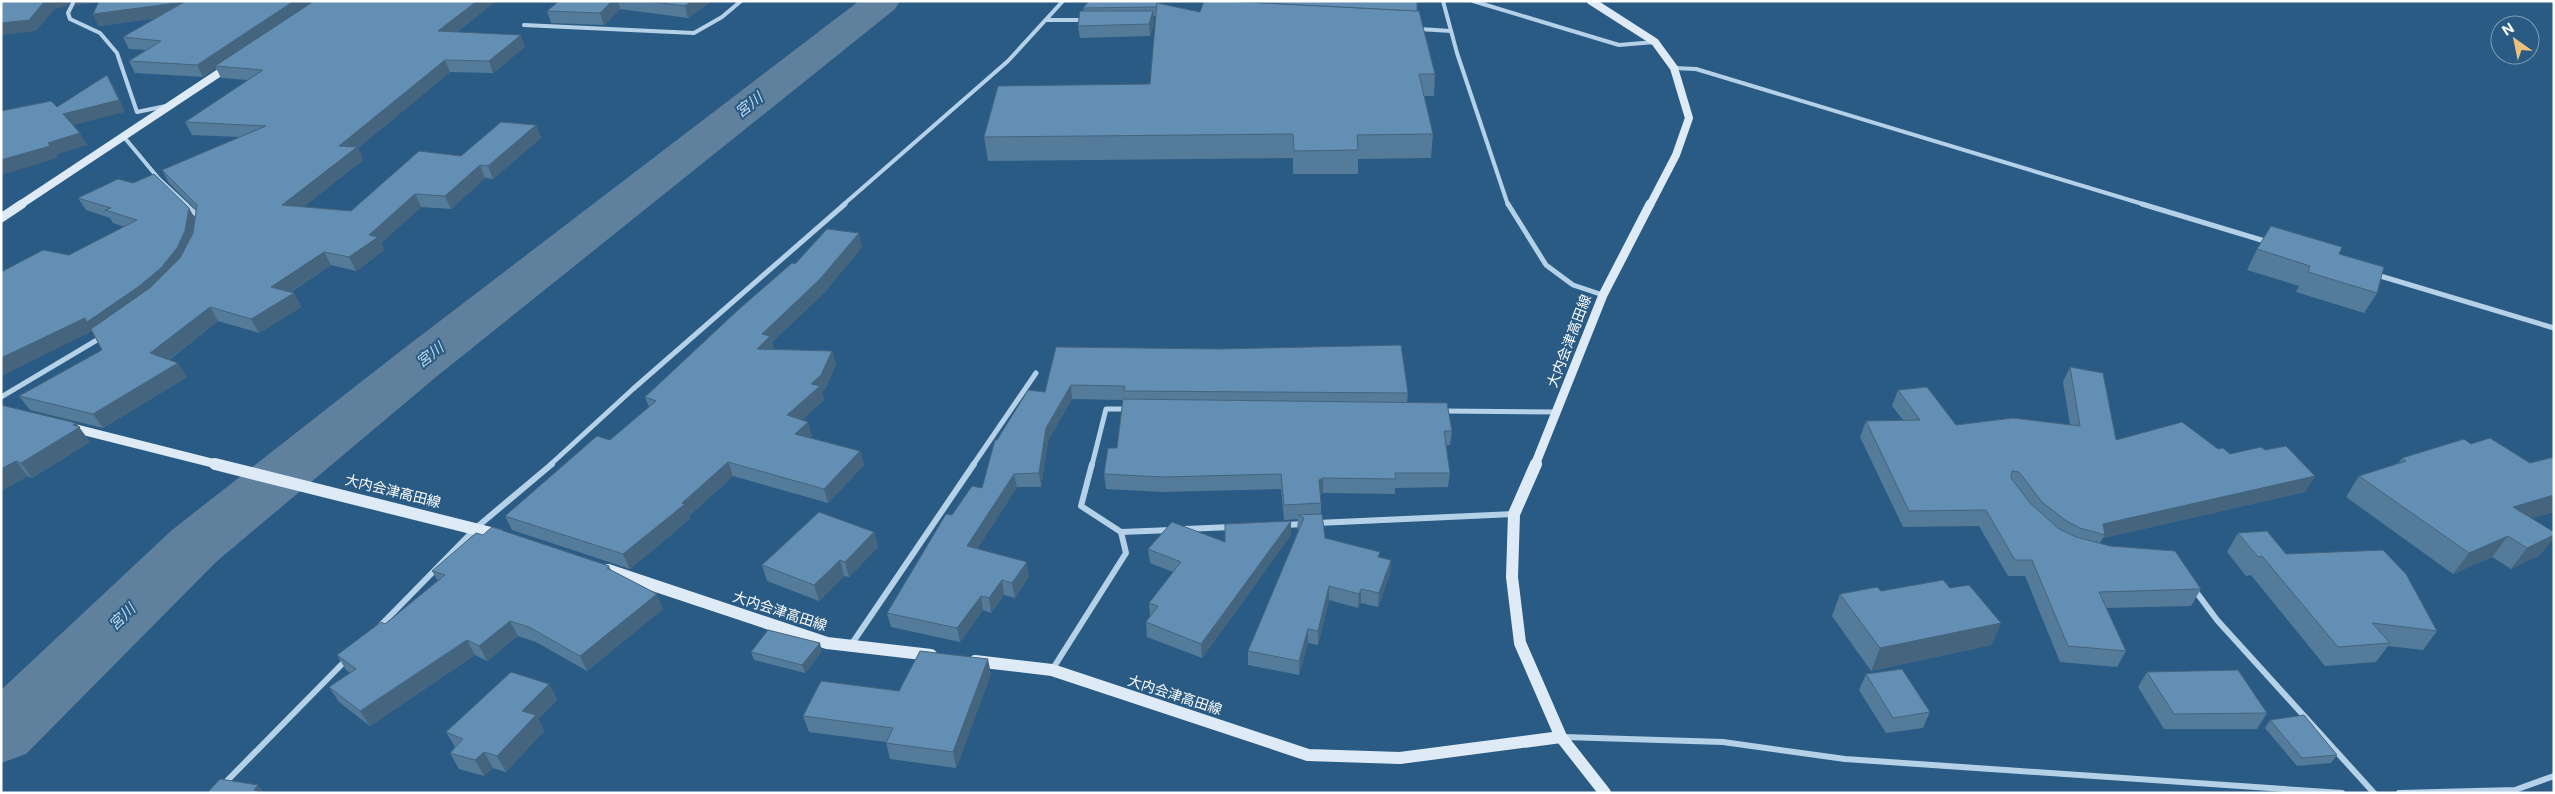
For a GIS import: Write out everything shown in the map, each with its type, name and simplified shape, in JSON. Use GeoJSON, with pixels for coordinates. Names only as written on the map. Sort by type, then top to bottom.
{"type":"FeatureCollection","features":[{"type":"Feature","properties":{"kind":"main road","name":"大内会津高田線"},"geometry":{"type":"LineString","coordinates":[[1591,1],[1655,42],[1674,68],[1689,118],[1676,154],[1603,295],[1558,412],[1514,514],[1512,577],[1520,643],[1560,737],[1605,793]]}},
{"type":"Feature","properties":{"kind":"main road"},"geometry":{"type":"LineString","coordinates":[[1,218],[240,59]]}},
{"type":"Feature","properties":{"kind":"main road","name":"大内会津高田線"},"geometry":{"type":"LineString","coordinates":[[57,424],[477,527],[514,540]]}},
{"type":"Feature","properties":{"kind":"main road","name":"大内会津高田線"},"geometry":{"type":"LineString","coordinates":[[600,568],[827,643],[947,657]]}},
{"type":"Feature","properties":{"kind":"main road","name":"大内会津高田線"},"geometry":{"type":"LineString","coordinates":[[966,660],[1052,670],[1308,755],[1400,758],[1560,737]]}},
{"type":"Feature","properties":{"kind":"street"},"geometry":{"type":"LineString","coordinates":[[74,1],[68,13],[70,19],[100,33],[117,53],[137,112],[171,105]]}},
{"type":"Feature","properties":{"kind":"street"},"geometry":{"type":"LineString","coordinates":[[524,25],[694,33],[722,17],[740,1]]}},
{"type":"Feature","properties":{"kind":"street"},"geometry":{"type":"LineString","coordinates":[[373,632],[477,527],[562,455],[633,389],[1008,61],[1063,1]]}},
{"type":"Feature","properties":{"kind":"street"},"geometry":{"type":"LineString","coordinates":[[1443,1],[1451,31],[1510,210],[1546,265],[1572,285],[1603,295]]}},
{"type":"Feature","properties":{"kind":"street"},"geometry":{"type":"LineString","coordinates":[[1473,1],[1618,46],[1655,42]]}},
{"type":"Feature","properties":{"kind":"street"},"geometry":{"type":"LineString","coordinates":[[1046,20],[1094,20]]}},
{"type":"Feature","properties":{"kind":"street"},"geometry":{"type":"LineString","coordinates":[[1412,29],[1451,31]]}},
{"type":"Feature","properties":{"kind":"street"},"geometry":{"type":"LineString","coordinates":[[1674,68],[1696,69],[2278,245]]}},
{"type":"Feature","properties":{"kind":"street"},"geometry":{"type":"LineString","coordinates":[[124,137],[159,179],[200,218],[201,226]]}},
{"type":"Feature","properties":{"kind":"street"},"geometry":{"type":"LineString","coordinates":[[2373,274],[2554,328]]}},
{"type":"Feature","properties":{"kind":"street"},"geometry":{"type":"LineString","coordinates":[[1,397],[110,330]]}},
{"type":"Feature","properties":{"kind":"street"},"geometry":{"type":"LineString","coordinates":[[851,646],[1036,373]]}},
{"type":"Feature","properties":{"kind":"street"},"geometry":{"type":"LineString","coordinates":[[1136,409],[1106,409],[1081,506],[1121,532],[1239,527]]}},
{"type":"Feature","properties":{"kind":"street"},"geometry":{"type":"LineString","coordinates":[[1440,411],[1558,412]]}},
{"type":"Feature","properties":{"kind":"street"},"geometry":{"type":"LineString","coordinates":[[1278,525],[1514,514]]}},
{"type":"Feature","properties":{"kind":"street"},"geometry":{"type":"LineString","coordinates":[[1052,670],[1126,552],[1121,532]]}},
{"type":"Feature","properties":{"kind":"street"},"geometry":{"type":"LineString","coordinates":[[2190,584],[2217,620],[2374,793]]}},
{"type":"Feature","properties":{"kind":"street"},"geometry":{"type":"LineString","coordinates":[[215,793],[353,653]]}},
{"type":"Feature","properties":{"kind":"street"},"geometry":{"type":"LineString","coordinates":[[1560,737],[1723,742],[1845,759],[2342,793]]}},
{"type":"Feature","properties":{"kind":"street"},"geometry":{"type":"LineString","coordinates":[[2399,793],[2515,790],[2554,776]]}},
{"type":"Feature","properties":{"kind":"building"},"geometry":{"type":"Polygon","coordinates":[[[1,1],[45,1],[29,20],[1,23],[1,1]]]}},
{"type":"Feature","properties":{"kind":"building"},"geometry":{"type":"Polygon","coordinates":[[[99,1],[294,1],[197,65],[129,61],[161,41],[123,37],[184,2],[93,14],[99,1]]]}},
{"type":"Feature","properties":{"kind":"building"},"geometry":{"type":"Polygon","coordinates":[[[314,1],[477,1],[438,31],[521,35],[489,61],[445,60],[339,146],[357,147],[282,205],[351,211],[419,151],[461,156],[501,122],[536,125],[488,166],[480,165],[445,196],[415,194],[369,235],[378,237],[349,257],[324,252],[271,287],[294,293],[251,319],[210,307],[150,353],[178,363],[93,414],[19,396],[102,350],[91,329],[151,287],[180,258],[193,233],[197,205],[162,170],[266,126],[185,122],[263,70],[215,66],[314,1]]]}},
{"type":"Feature","properties":{"kind":"building"},"geometry":{"type":"Polygon","coordinates":[[[559,1],[612,1],[600,13],[547,11],[559,1]]]}},
{"type":"Feature","properties":{"kind":"building"},"geometry":{"type":"Polygon","coordinates":[[[646,1],[692,1],[685,6],[646,1]]]}},
{"type":"Feature","properties":{"kind":"building"},"geometry":{"type":"Polygon","coordinates":[[[1089,1],[1158,1],[1156,7],[1083,8],[1089,1]]]}},
{"type":"Feature","properties":{"kind":"building"},"geometry":{"type":"Polygon","coordinates":[[[1204,1],[1419,11],[1435,74],[1419,74],[1433,134],[1357,135],[1358,150],[1294,151],[1293,134],[984,137],[998,86],[1150,84],[1157,3],[1200,12],[1204,1]]]}},
{"type":"Feature","properties":{"kind":"building"},"geometry":{"type":"Polygon","coordinates":[[[1227,1],[1417,1],[1417,11],[1227,1]]]}},
{"type":"Feature","properties":{"kind":"building"},"geometry":{"type":"Polygon","coordinates":[[[1080,11],[1153,11],[1149,24],[1078,26],[1080,11]]]}},
{"type":"Feature","properties":{"kind":"building"},"geometry":{"type":"Polygon","coordinates":[[[107,75],[119,100],[63,114],[80,133],[48,143],[50,146],[1,160],[1,111],[51,101],[57,107],[107,75]]]}},
{"type":"Feature","properties":{"kind":"building"},"geometry":{"type":"Polygon","coordinates":[[[154,174],[189,208],[185,231],[177,248],[161,268],[138,287],[87,322],[85,318],[1,358],[1,272],[43,250],[69,255],[137,220],[105,210],[111,208],[78,198],[118,179],[133,183],[154,174]]]}},
{"type":"Feature","properties":{"kind":"building"},"geometry":{"type":"Polygon","coordinates":[[[2271,226],[2342,247],[2339,254],[2384,267],[2377,293],[2308,272],[2310,266],[2257,249],[2271,226]]]}},
{"type":"Feature","properties":{"kind":"building"},"geometry":{"type":"Polygon","coordinates":[[[827,229],[859,233],[820,279],[762,334],[770,336],[757,349],[832,351],[821,375],[811,384],[820,386],[787,415],[808,422],[795,434],[860,451],[824,489],[728,462],[682,503],[685,504],[623,554],[505,516],[597,436],[610,440],[656,401],[645,397],[738,310],[792,263],[795,264],[827,229]]]}},
{"type":"Feature","properties":{"kind":"building"},"geometry":{"type":"Polygon","coordinates":[[[1401,345],[1408,393],[1124,391],[1125,386],[1071,385],[1046,428],[1039,473],[1014,474],[967,546],[1027,562],[1012,583],[1002,580],[989,598],[981,596],[957,628],[887,613],[946,514],[952,515],[972,486],[982,488],[995,440],[997,440],[1028,390],[1045,392],[1056,347],[1219,349],[1401,345]]]}},
{"type":"Feature","properties":{"kind":"building"},"geometry":{"type":"Polygon","coordinates":[[[2070,367],[2103,373],[2116,440],[2182,422],[2218,449],[2223,448],[2230,454],[2261,447],[2265,450],[2286,446],[2315,476],[2103,524],[2105,535],[2080,528],[2065,520],[2042,502],[2019,472],[2012,471],[2011,478],[2030,503],[2059,529],[2076,537],[2110,546],[2175,551],[2201,589],[2099,592],[2126,651],[2068,646],[2032,560],[2015,560],[1986,510],[1909,511],[1866,421],[1920,420],[1898,390],[1927,387],[1956,425],[2013,418],[2080,426],[2070,367]]]}},
{"type":"Feature","properties":{"kind":"building"},"geometry":{"type":"Polygon","coordinates":[[[1123,399],[1447,403],[1452,431],[1444,431],[1450,473],[1395,473],[1396,479],[1323,478],[1319,480],[1321,503],[1284,505],[1281,474],[1163,477],[1104,474],[1108,448],[1117,448],[1123,399]]]}},
{"type":"Feature","properties":{"kind":"building"},"geometry":{"type":"Polygon","coordinates":[[[1,405],[76,423],[73,425],[80,427],[21,463],[16,461],[1,469],[1,405]]]}},
{"type":"Feature","properties":{"kind":"building"},"geometry":{"type":"Polygon","coordinates":[[[2490,438],[2530,463],[2554,457],[2554,495],[2513,507],[2554,532],[2554,535],[2527,548],[2508,536],[2469,553],[2359,476],[2406,461],[2402,458],[2464,439],[2471,444],[2490,438]]]}},
{"type":"Feature","properties":{"kind":"building"},"geometry":{"type":"Polygon","coordinates":[[[819,512],[874,532],[845,562],[840,560],[814,585],[762,565],[819,512]]]}},
{"type":"Feature","properties":{"kind":"building"},"geometry":{"type":"Polygon","coordinates":[[[1322,514],[1325,538],[1380,552],[1378,557],[1391,560],[1379,593],[1361,589],[1359,594],[1329,586],[1318,631],[1308,629],[1299,661],[1248,651],[1304,518],[1298,515],[1322,514]]]}},
{"type":"Feature","properties":{"kind":"building"},"geometry":{"type":"Polygon","coordinates":[[[1291,521],[1201,644],[1146,622],[1158,606],[1149,603],[1181,562],[1148,549],[1172,522],[1225,542],[1225,524],[1291,521]]]}},
{"type":"Feature","properties":{"kind":"building"},"geometry":{"type":"Polygon","coordinates":[[[492,527],[609,566],[607,568],[657,594],[580,656],[529,627],[510,621],[479,646],[467,640],[360,711],[329,687],[356,669],[337,655],[381,622],[385,624],[445,575],[432,571],[476,533],[483,535],[492,527]]]}},
{"type":"Feature","properties":{"kind":"building"},"geometry":{"type":"Polygon","coordinates":[[[2267,531],[2286,554],[2383,550],[2406,574],[2437,631],[2372,623],[2390,643],[2338,647],[2262,556],[2258,557],[2238,533],[2267,531]]]}},
{"type":"Feature","properties":{"kind":"building"},"geometry":{"type":"Polygon","coordinates":[[[1943,580],[1950,588],[1969,585],[2001,623],[1880,648],[1840,594],[1877,587],[1881,591],[1943,580]]]}},
{"type":"Feature","properties":{"kind":"building"},"geometry":{"type":"Polygon","coordinates":[[[768,630],[820,643],[802,665],[751,652],[768,630]]]}},
{"type":"Feature","properties":{"kind":"building"},"geometry":{"type":"Polygon","coordinates":[[[920,651],[988,659],[953,752],[886,743],[893,728],[803,716],[821,681],[899,691],[920,651]]]}},
{"type":"Feature","properties":{"kind":"building"},"geometry":{"type":"Polygon","coordinates":[[[1902,669],[1930,712],[1893,718],[1866,674],[1902,669]]]}},
{"type":"Feature","properties":{"kind":"building"},"geometry":{"type":"Polygon","coordinates":[[[2238,670],[2267,713],[2174,714],[2147,672],[2238,670]]]}},
{"type":"Feature","properties":{"kind":"building"},"geometry":{"type":"Polygon","coordinates":[[[511,672],[549,684],[522,711],[536,715],[497,756],[484,752],[475,760],[450,753],[463,739],[446,732],[511,672]]]}},
{"type":"Feature","properties":{"kind":"building"},"geometry":{"type":"Polygon","coordinates":[[[2304,715],[2337,755],[2302,758],[2270,720],[2304,715]]]}},
{"type":"Feature","properties":{"kind":"building"},"geometry":{"type":"Polygon","coordinates":[[[220,779],[258,785],[254,790],[263,793],[207,793],[220,779]]]}},
{"type":"Feature","properties":{"kind":"waterway","name":"宮川"},"geometry":{"type":"LineString","coordinates":[[1,734],[194,546],[417,365],[882,1]]}}]}
